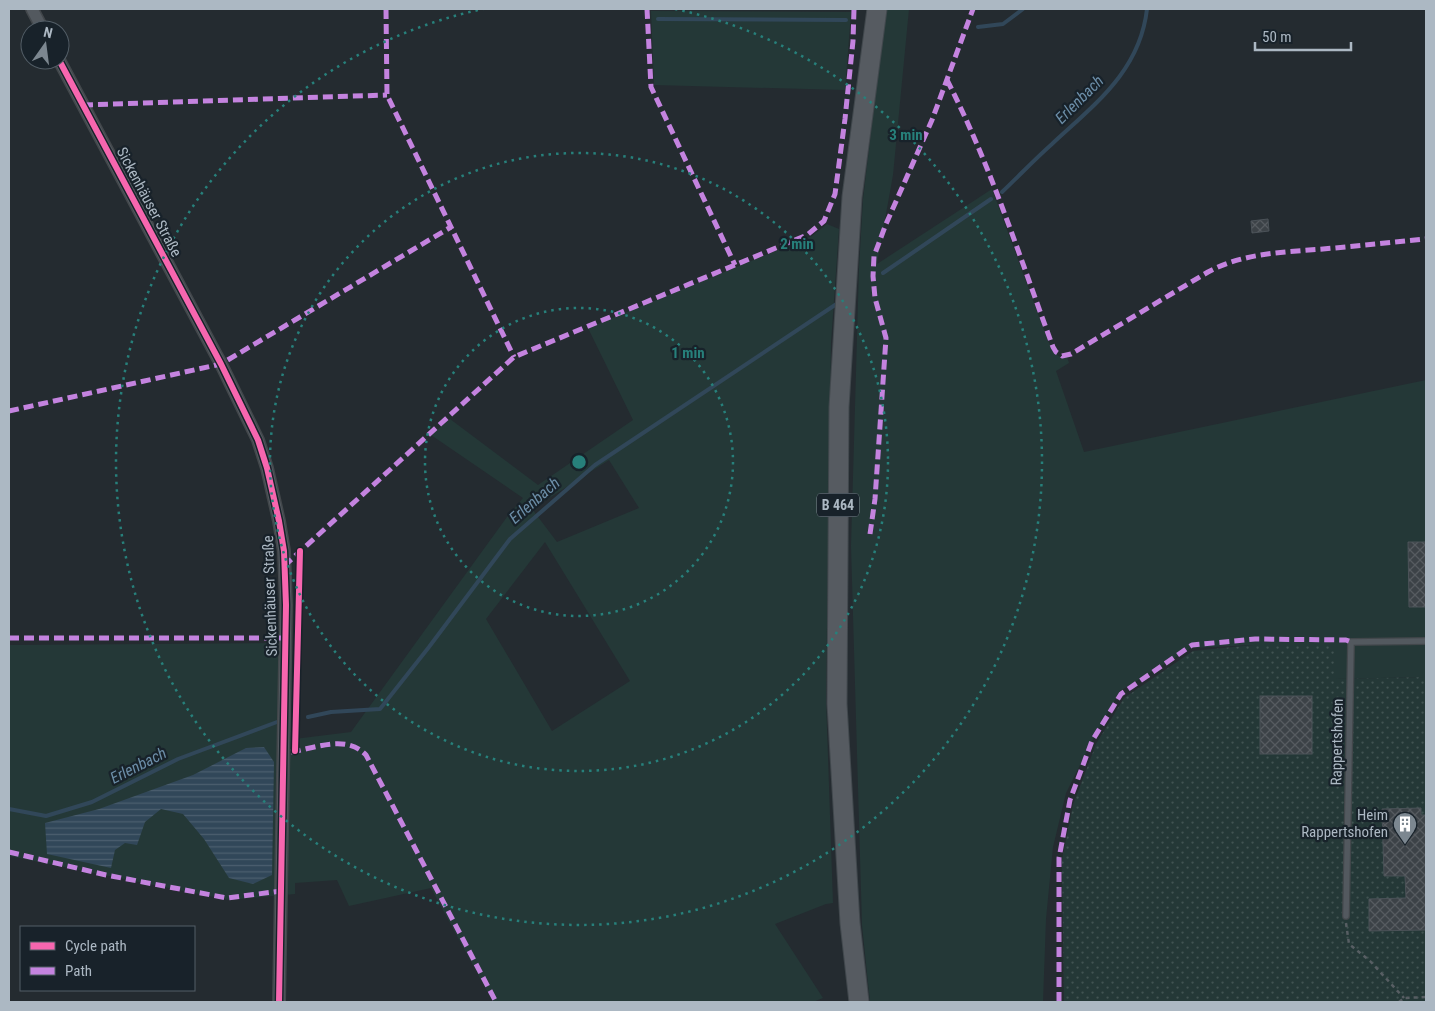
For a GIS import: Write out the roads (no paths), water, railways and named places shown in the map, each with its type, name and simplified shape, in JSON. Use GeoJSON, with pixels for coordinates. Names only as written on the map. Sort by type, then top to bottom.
{"type":"FeatureCollection","features":[{"type":"Feature","properties":{"kind":"main road","name":"B 464"},"geometry":{"type":"LineString","coordinates":[[859,1002],[850,923],[837,704],[839,407],[852,197],[877,9]]}},
{"type":"Feature","properties":{"kind":"street","name":"Sickenhäuser Straße"},"geometry":{"type":"LineString","coordinates":[[64,70],[221,364],[258,440],[274,496],[284,551],[286,606],[279,1002]]}},
{"type":"Feature","properties":{"kind":"lane","name":"Rappertshofen"},"geometry":{"type":"LineString","coordinates":[[1346,916],[1351,642],[1426,641]]}},
{"type":"Feature","properties":{"kind":"water"},"geometry":{"type":"Polygon","coordinates":[[[264,747],[274,762],[272,875],[253,884],[229,878],[204,839],[183,814],[161,809],[145,822],[137,845],[125,843],[115,850],[111,868],[47,854],[45,823],[99,809],[193,775],[246,748],[264,747]]]}},
{"type":"Feature","properties":{"kind":"waterway"},"geometry":{"type":"LineString","coordinates":[[978,27],[1003,24],[1023,9]]}},
{"type":"Feature","properties":{"kind":"waterway","name":"Erlenbach"},"geometry":{"type":"LineString","coordinates":[[1002,192],[1113,85],[1135,51],[1143,31],[1147,9]]}},
{"type":"Feature","properties":{"kind":"waterway"},"geometry":{"type":"LineString","coordinates":[[658,19],[846,20]]}},
{"type":"Feature","properties":{"kind":"waterway","name":"Erlenbach"},"geometry":{"type":"LineString","coordinates":[[883,273],[991,199]]}},
{"type":"Feature","properties":{"kind":"waterway","name":"Erlenbach"},"geometry":{"type":"LineString","coordinates":[[308,717],[331,712],[380,709],[510,539],[595,465],[838,303]]}},
{"type":"Feature","properties":{"kind":"waterway","name":"Erlenbach"},"geometry":{"type":"LineString","coordinates":[[9,809],[46,816],[92,802],[178,759],[277,722]]}},
{"type":"Feature","properties":{"kind":"place","name":"Heim Rappertshofen"},"geometry":{"type":"Point","coordinates":[1405,845]}}]}
